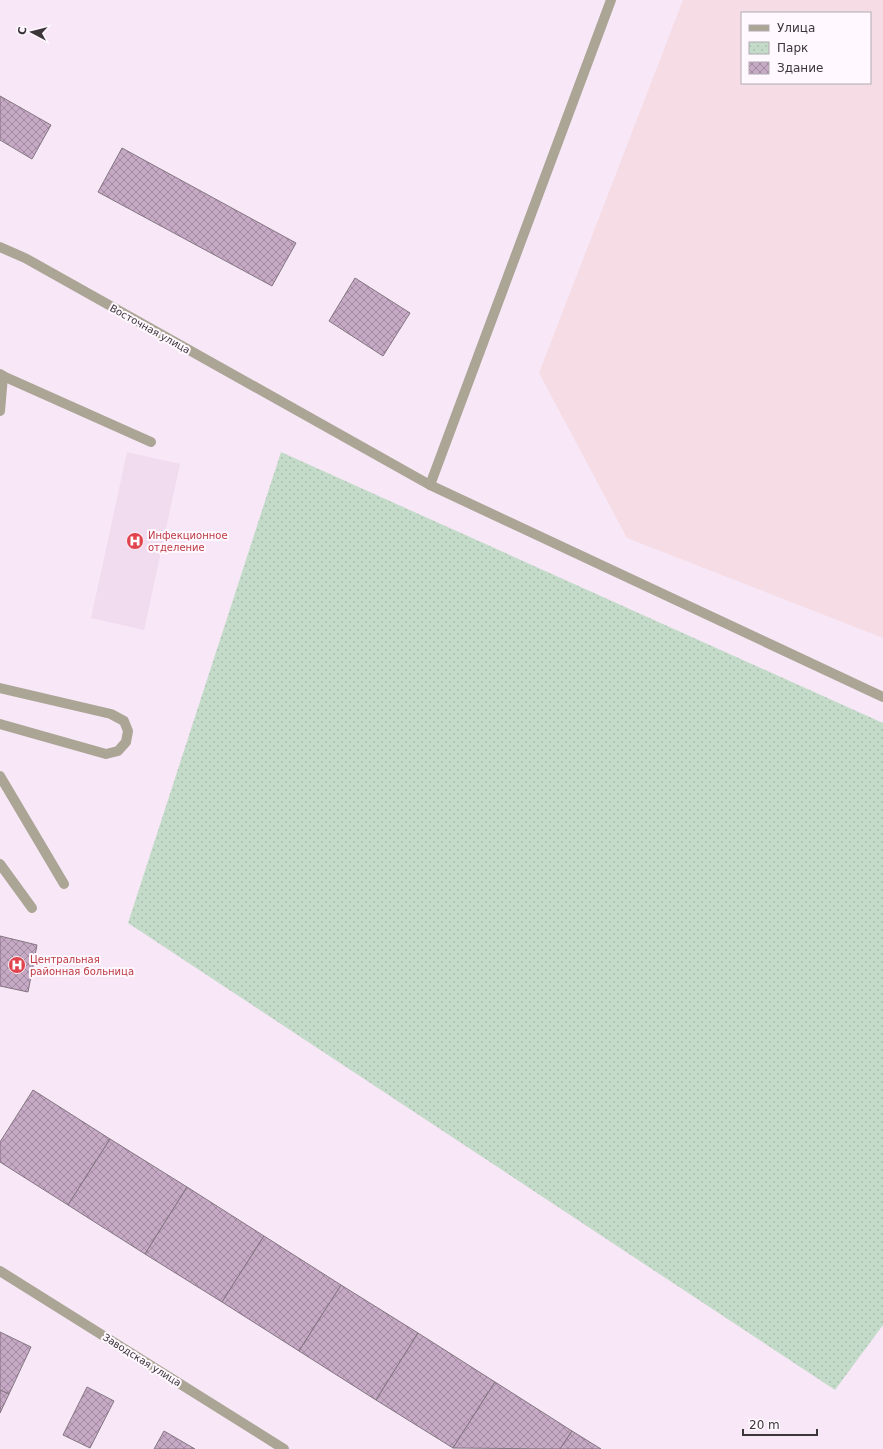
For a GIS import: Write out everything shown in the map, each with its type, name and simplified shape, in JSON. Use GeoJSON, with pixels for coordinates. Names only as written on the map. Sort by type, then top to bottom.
{"type":"FeatureCollection","features":[{"type":"Feature","properties":{"kind":"street"},"geometry":{"type":"LineString","coordinates":[[430,485],[611,0]]}},
{"type":"Feature","properties":{"kind":"street","name":"Восточная улица"},"geometry":{"type":"LineString","coordinates":[[0,247],[25,258],[430,485],[883,697]]}},
{"type":"Feature","properties":{"kind":"street"},"geometry":{"type":"LineString","coordinates":[[0,411],[2,375],[151,442]]}},
{"type":"Feature","properties":{"kind":"street"},"geometry":{"type":"LineString","coordinates":[[0,688],[112,714],[124,721],[128,731],[126,742],[118,751],[106,754],[0,724]]}},
{"type":"Feature","properties":{"kind":"street"},"geometry":{"type":"LineString","coordinates":[[0,776],[64,884]]}},
{"type":"Feature","properties":{"kind":"street"},"geometry":{"type":"LineString","coordinates":[[0,864],[32,908]]}},
{"type":"Feature","properties":{"kind":"street","name":"Заводская улица"},"geometry":{"type":"LineString","coordinates":[[0,1270],[284,1449]]}},
{"type":"Feature","properties":{"kind":"shaded area"},"geometry":{"type":"Polygon","coordinates":[[[683,0],[883,0],[883,638],[627,538],[539,373],[683,0]]]}},
{"type":"Feature","properties":{"kind":"shaded area","name":"Инфекционное отделение"},"geometry":{"type":"Polygon","coordinates":[[[127,452],[180,464],[144,630],[91,618],[127,452]]]}},
{"type":"Feature","properties":{"kind":"green space"},"geometry":{"type":"Polygon","coordinates":[[[281,452],[883,723],[883,1325],[835,1390],[128,923],[281,452]]]}},
{"type":"Feature","properties":{"kind":"building"},"geometry":{"type":"Polygon","coordinates":[[[0,96],[51,125],[32,159],[0,140],[0,96]]]}},
{"type":"Feature","properties":{"kind":"building"},"geometry":{"type":"Polygon","coordinates":[[[122,148],[296,243],[272,286],[98,192],[122,148]]]}},
{"type":"Feature","properties":{"kind":"building"},"geometry":{"type":"Polygon","coordinates":[[[355,278],[410,313],[383,356],[329,321],[355,278]]]}},
{"type":"Feature","properties":{"kind":"building","name":"Центральная районная больница"},"geometry":{"type":"Polygon","coordinates":[[[0,936],[37,945],[28,992],[0,986],[0,936]]]}},
{"type":"Feature","properties":{"kind":"building"},"geometry":{"type":"Polygon","coordinates":[[[33,1090],[110,1139],[68,1205],[0,1162],[0,1142],[33,1090]]]}},
{"type":"Feature","properties":{"kind":"building"},"geometry":{"type":"Polygon","coordinates":[[[110,1139],[187,1187],[145,1254],[68,1205],[110,1139]]]}},
{"type":"Feature","properties":{"kind":"building"},"geometry":{"type":"Polygon","coordinates":[[[187,1187],[264,1236],[222,1302],[145,1254],[187,1187]]]}},
{"type":"Feature","properties":{"kind":"building"},"geometry":{"type":"Polygon","coordinates":[[[264,1236],[341,1285],[299,1351],[222,1302],[264,1236]]]}},
{"type":"Feature","properties":{"kind":"building"},"geometry":{"type":"Polygon","coordinates":[[[341,1285],[418,1333],[376,1400],[299,1351],[341,1285]]]}},
{"type":"Feature","properties":{"kind":"building"},"geometry":{"type":"Polygon","coordinates":[[[0,1332],[31,1347],[9,1394],[0,1390],[0,1332]]]}},
{"type":"Feature","properties":{"kind":"building"},"geometry":{"type":"Polygon","coordinates":[[[418,1333],[495,1382],[453,1448],[376,1400],[418,1333]]]}},
{"type":"Feature","properties":{"kind":"building"},"geometry":{"type":"Polygon","coordinates":[[[495,1382],[572,1431],[560,1449],[453,1448],[495,1382]]]}},
{"type":"Feature","properties":{"kind":"building"},"geometry":{"type":"Polygon","coordinates":[[[87,1387],[114,1401],[90,1448],[63,1435],[87,1387]]]}},
{"type":"Feature","properties":{"kind":"building"},"geometry":{"type":"Polygon","coordinates":[[[0,1390],[9,1394],[0,1413],[0,1390]]]}},
{"type":"Feature","properties":{"kind":"building"},"geometry":{"type":"Polygon","coordinates":[[[164,1431],[195,1449],[154,1449],[164,1431]]]}},
{"type":"Feature","properties":{"kind":"building"},"geometry":{"type":"Polygon","coordinates":[[[572,1431],[601,1449],[560,1449],[572,1431]]]}},
{"type":"Feature","properties":{"kind":"place","name":"Инфекционное отделение"},"geometry":{"type":"Point","coordinates":[135,541]}},
{"type":"Feature","properties":{"kind":"place","name":"Центральная районная больница"},"geometry":{"type":"Point","coordinates":[17,965]}}]}
